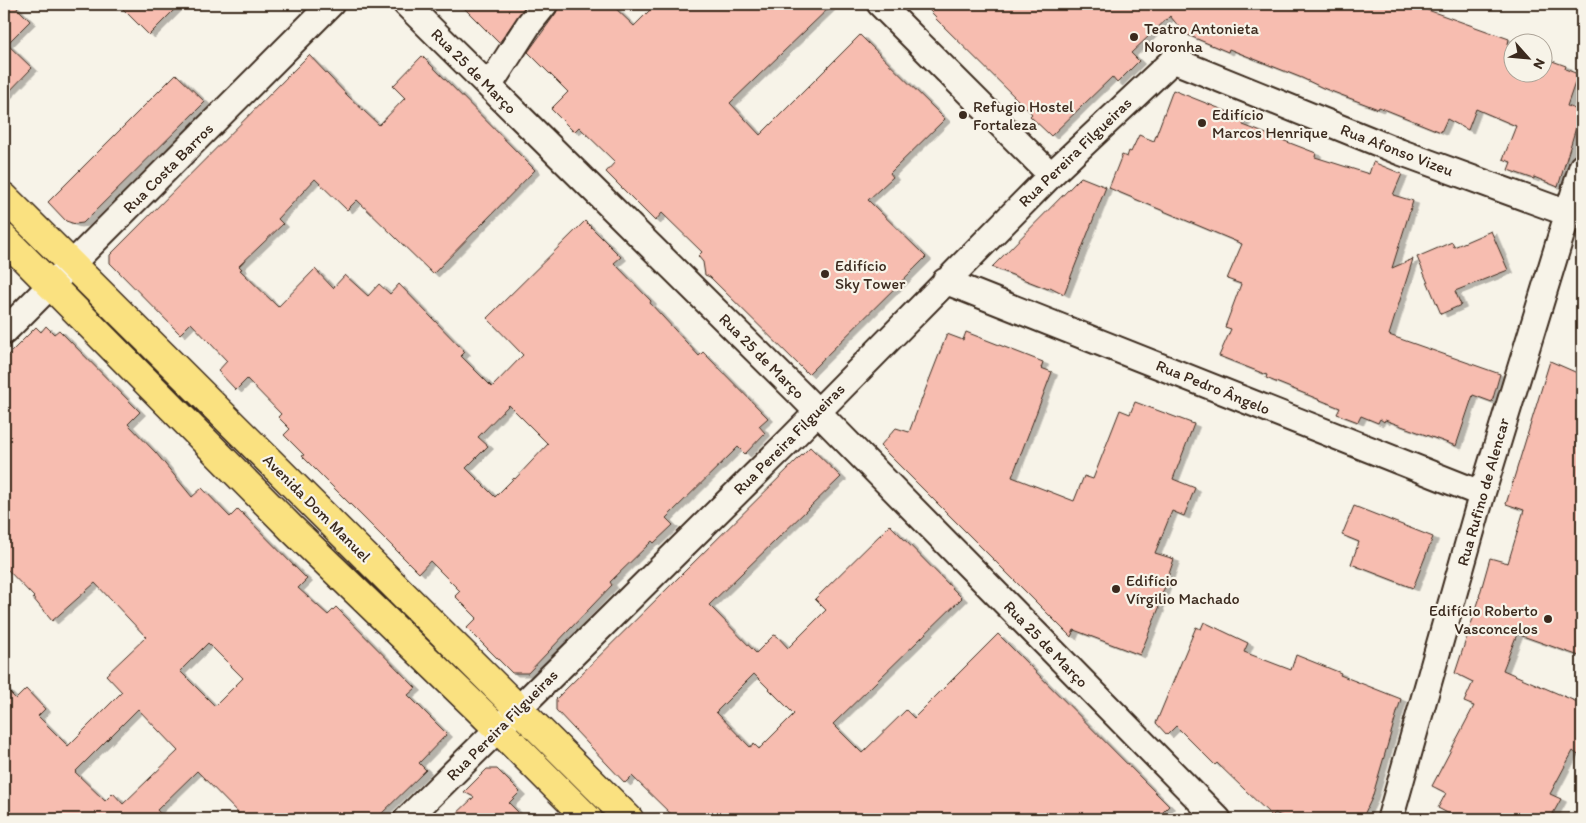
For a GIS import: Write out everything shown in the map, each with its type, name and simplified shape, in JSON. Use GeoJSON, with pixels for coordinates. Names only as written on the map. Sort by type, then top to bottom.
{"type":"FeatureCollection","features":[{"type":"Feature","properties":{"kind":"main road","name":"Avenida Dom Manuel"},"geometry":{"type":"LineString","coordinates":[[4,197],[629,819]]}},
{"type":"Feature","properties":{"kind":"main road","name":"Avenida Dom Manuel"},"geometry":{"type":"LineString","coordinates":[[4,238],[292,529],[588,819]]}},
{"type":"Feature","properties":{"kind":"street","name":"Rua Costa Barros"},"geometry":{"type":"LineString","coordinates":[[4,332],[332,4]]}},
{"type":"Feature","properties":{"kind":"street","name":"Rua 25 de Março"},"geometry":{"type":"LineString","coordinates":[[406,4],[818,412],[1218,819]]}},
{"type":"Feature","properties":{"kind":"street"},"geometry":{"type":"LineString","coordinates":[[489,86],[529,24],[545,4]]}},
{"type":"Feature","properties":{"kind":"street"},"geometry":{"type":"LineString","coordinates":[[880,4],[1051,174]]}},
{"type":"Feature","properties":{"kind":"street","name":"Rua Pereira Filgueiras"},"geometry":{"type":"LineString","coordinates":[[407,819],[818,412],[944,281],[1051,174],[1173,60]]}},
{"type":"Feature","properties":{"kind":"street","name":"Rua Afonso Vizeu"},"geometry":{"type":"LineString","coordinates":[[1173,60],[1400,152],[1568,213]]}},
{"type":"Feature","properties":{"kind":"street","name":"Rua Rufino de Alencar"},"geometry":{"type":"LineString","coordinates":[[1390,819],[1482,494],[1582,168]]}},
{"type":"Feature","properties":{"kind":"street","name":"Rua Pedro Ângelo"},"geometry":{"type":"LineString","coordinates":[[944,281],[1482,494]]}},
{"type":"Feature","properties":{"kind":"building"},"geometry":{"type":"Polygon","coordinates":[[[4,4],[13,4],[30,21],[7,44],[32,68],[4,97],[4,4]]]}},
{"type":"Feature","properties":{"kind":"building"},"geometry":{"type":"Polygon","coordinates":[[[118,4],[180,4],[149,35],[118,4]]]}},
{"type":"Feature","properties":{"kind":"building"},"geometry":{"type":"Polygon","coordinates":[[[460,4],[527,4],[499,43],[460,4]]]}},
{"type":"Feature","properties":{"kind":"building"},"geometry":{"type":"Polygon","coordinates":[[[559,4],[611,4],[634,26],[656,4],[833,4],[730,103],[760,135],[860,35],[945,119],[890,173],[893,177],[868,200],[926,257],[808,374],[710,277],[705,275],[703,262],[698,256],[702,252],[662,213],[655,221],[606,172],[615,162],[579,127],[574,132],[551,109],[568,92],[528,52],[556,13],[559,4]]]}},
{"type":"Feature","properties":{"kind":"building"},"geometry":{"type":"Polygon","coordinates":[[[923,4],[1411,4],[1504,37],[1504,82],[1554,82],[1554,62],[1566,66],[1565,69],[1578,74],[1567,106],[1581,111],[1558,187],[1534,177],[1534,179],[1508,170],[1511,162],[1503,159],[1516,126],[1476,109],[1468,130],[1447,119],[1441,132],[1379,107],[1378,109],[1323,88],[1229,49],[1228,52],[1190,36],[1184,33],[1170,16],[1131,53],[1139,61],[1117,83],[1112,77],[1051,136],[1030,116],[1032,114],[923,4]]]}},
{"type":"Feature","properties":{"kind":"building"},"geometry":{"type":"Polygon","coordinates":[[[309,55],[379,125],[405,98],[393,86],[422,56],[535,170],[433,274],[357,200],[347,210],[315,179],[278,219],[283,224],[239,266],[242,269],[240,270],[278,307],[315,269],[333,288],[345,275],[368,296],[379,284],[390,294],[399,284],[465,352],[461,356],[492,387],[523,355],[487,318],[585,221],[621,257],[614,263],[651,301],[650,303],[699,356],[703,352],[768,418],[759,426],[765,433],[745,454],[738,447],[666,518],[673,525],[654,543],[652,541],[610,582],[612,585],[528,673],[512,673],[467,628],[477,618],[455,596],[460,591],[430,561],[419,573],[302,456],[304,455],[284,435],[290,429],[278,417],[281,414],[247,379],[236,390],[218,371],[227,361],[191,323],[180,334],[110,263],[110,255],[309,55]],[[509,405],[478,437],[488,446],[466,468],[495,497],[548,444],[509,405]]]}},
{"type":"Feature","properties":{"kind":"building"},"geometry":{"type":"Polygon","coordinates":[[[176,74],[205,102],[83,223],[75,224],[66,221],[48,202],[176,74]]]}},
{"type":"Feature","properties":{"kind":"building"},"geometry":{"type":"Polygon","coordinates":[[[1173,90],[1246,119],[1243,125],[1316,153],[1315,157],[1369,174],[1373,162],[1402,174],[1393,195],[1413,201],[1392,268],[1413,259],[1389,335],[1500,374],[1492,402],[1473,395],[1456,446],[1385,420],[1384,422],[1380,419],[1378,423],[1361,416],[1358,422],[1337,414],[1340,408],[1266,378],[1267,375],[1219,356],[1231,329],[1225,327],[1241,284],[1227,279],[1242,244],[1109,188],[1122,155],[1127,157],[1139,135],[1154,141],[1173,90]]]}},
{"type":"Feature","properties":{"kind":"building"},"geometry":{"type":"Polygon","coordinates":[[[1081,177],[1106,187],[1064,294],[1050,287],[1048,289],[992,267],[1081,177]]]}},
{"type":"Feature","properties":{"kind":"building"},"geometry":{"type":"Polygon","coordinates":[[[1491,231],[1508,270],[1455,291],[1461,305],[1441,314],[1417,257],[1452,242],[1454,247],[1491,231]]]}},
{"type":"Feature","properties":{"kind":"building"},"geometry":{"type":"Polygon","coordinates":[[[46,326],[54,334],[59,330],[140,412],[128,424],[156,453],[192,497],[202,488],[230,517],[238,509],[307,579],[298,588],[328,615],[336,607],[416,688],[408,695],[447,734],[419,763],[426,770],[376,819],[244,819],[197,771],[157,810],[165,819],[4,819],[4,687],[16,699],[26,689],[45,709],[38,716],[68,746],[122,692],[106,675],[146,637],[95,583],[52,621],[34,597],[4,566],[4,359],[36,327],[41,332],[46,326]],[[208,643],[180,671],[215,706],[243,678],[208,643]],[[138,709],[75,772],[105,801],[113,793],[123,804],[178,751],[138,709]]]}},
{"type":"Feature","properties":{"kind":"building"},"geometry":{"type":"Polygon","coordinates":[[[966,332],[1043,362],[1041,368],[1052,372],[1012,477],[1074,501],[1084,476],[1093,479],[1120,410],[1130,414],[1135,402],[1194,424],[1173,479],[1195,488],[1184,516],[1172,511],[1155,553],[1174,559],[1159,608],[1140,655],[1074,630],[1071,637],[880,446],[896,428],[909,432],[947,334],[963,340],[966,332]]]}},
{"type":"Feature","properties":{"kind":"building"},"geometry":{"type":"Polygon","coordinates":[[[1550,361],[1582,375],[1582,657],[1517,634],[1503,670],[1582,704],[1582,758],[1573,751],[1550,794],[1561,799],[1550,819],[1459,819],[1438,808],[1446,793],[1432,786],[1474,706],[1464,702],[1473,682],[1455,673],[1480,597],[1490,558],[1508,563],[1524,510],[1506,504],[1550,361]]]}},
{"type":"Feature","properties":{"kind":"building"},"geometry":{"type":"Polygon","coordinates":[[[810,447],[841,477],[709,605],[756,653],[774,635],[788,648],[826,610],[815,599],[890,525],[962,598],[833,724],[862,753],[906,710],[914,718],[998,634],[1169,806],[1156,819],[676,819],[632,776],[625,783],[556,710],[556,699],[810,447]],[[754,674],[716,712],[750,747],[754,744],[759,749],[794,714],[754,674]]]}},
{"type":"Feature","properties":{"kind":"building"},"geometry":{"type":"Polygon","coordinates":[[[1354,506],[1433,537],[1413,588],[1351,564],[1359,542],[1342,535],[1354,506]]]}},
{"type":"Feature","properties":{"kind":"building"},"geometry":{"type":"Polygon","coordinates":[[[1204,622],[1248,643],[1244,652],[1291,670],[1296,655],[1401,699],[1372,798],[1362,819],[1288,819],[1275,813],[1272,816],[1217,763],[1215,765],[1176,726],[1167,735],[1156,723],[1196,627],[1201,629],[1204,622]]]}},
{"type":"Feature","properties":{"kind":"building"},"geometry":{"type":"Polygon","coordinates":[[[487,769],[497,769],[520,792],[509,803],[525,819],[451,819],[474,797],[464,792],[487,769]]]}},
{"type":"Feature","properties":{"kind":"place","name":"Teatro Antonieta Noronha"},"geometry":{"type":"Point","coordinates":[1134,37]}},
{"type":"Feature","properties":{"kind":"place","name":"Refugio Hostel Fortaleza"},"geometry":{"type":"Point","coordinates":[963,115]}},
{"type":"Feature","properties":{"kind":"place","name":"Edifício Marcos Henrique"},"geometry":{"type":"Point","coordinates":[1202,123]}},
{"type":"Feature","properties":{"kind":"place","name":"Edifício Sky Tower"},"geometry":{"type":"Point","coordinates":[825,274]}},
{"type":"Feature","properties":{"kind":"place","name":"Edifício Vírgilio Machado"},"geometry":{"type":"Point","coordinates":[1116,589]}},
{"type":"Feature","properties":{"kind":"place","name":"Edifício Roberto Vasconcelos"},"geometry":{"type":"Point","coordinates":[1548,619]}}]}
